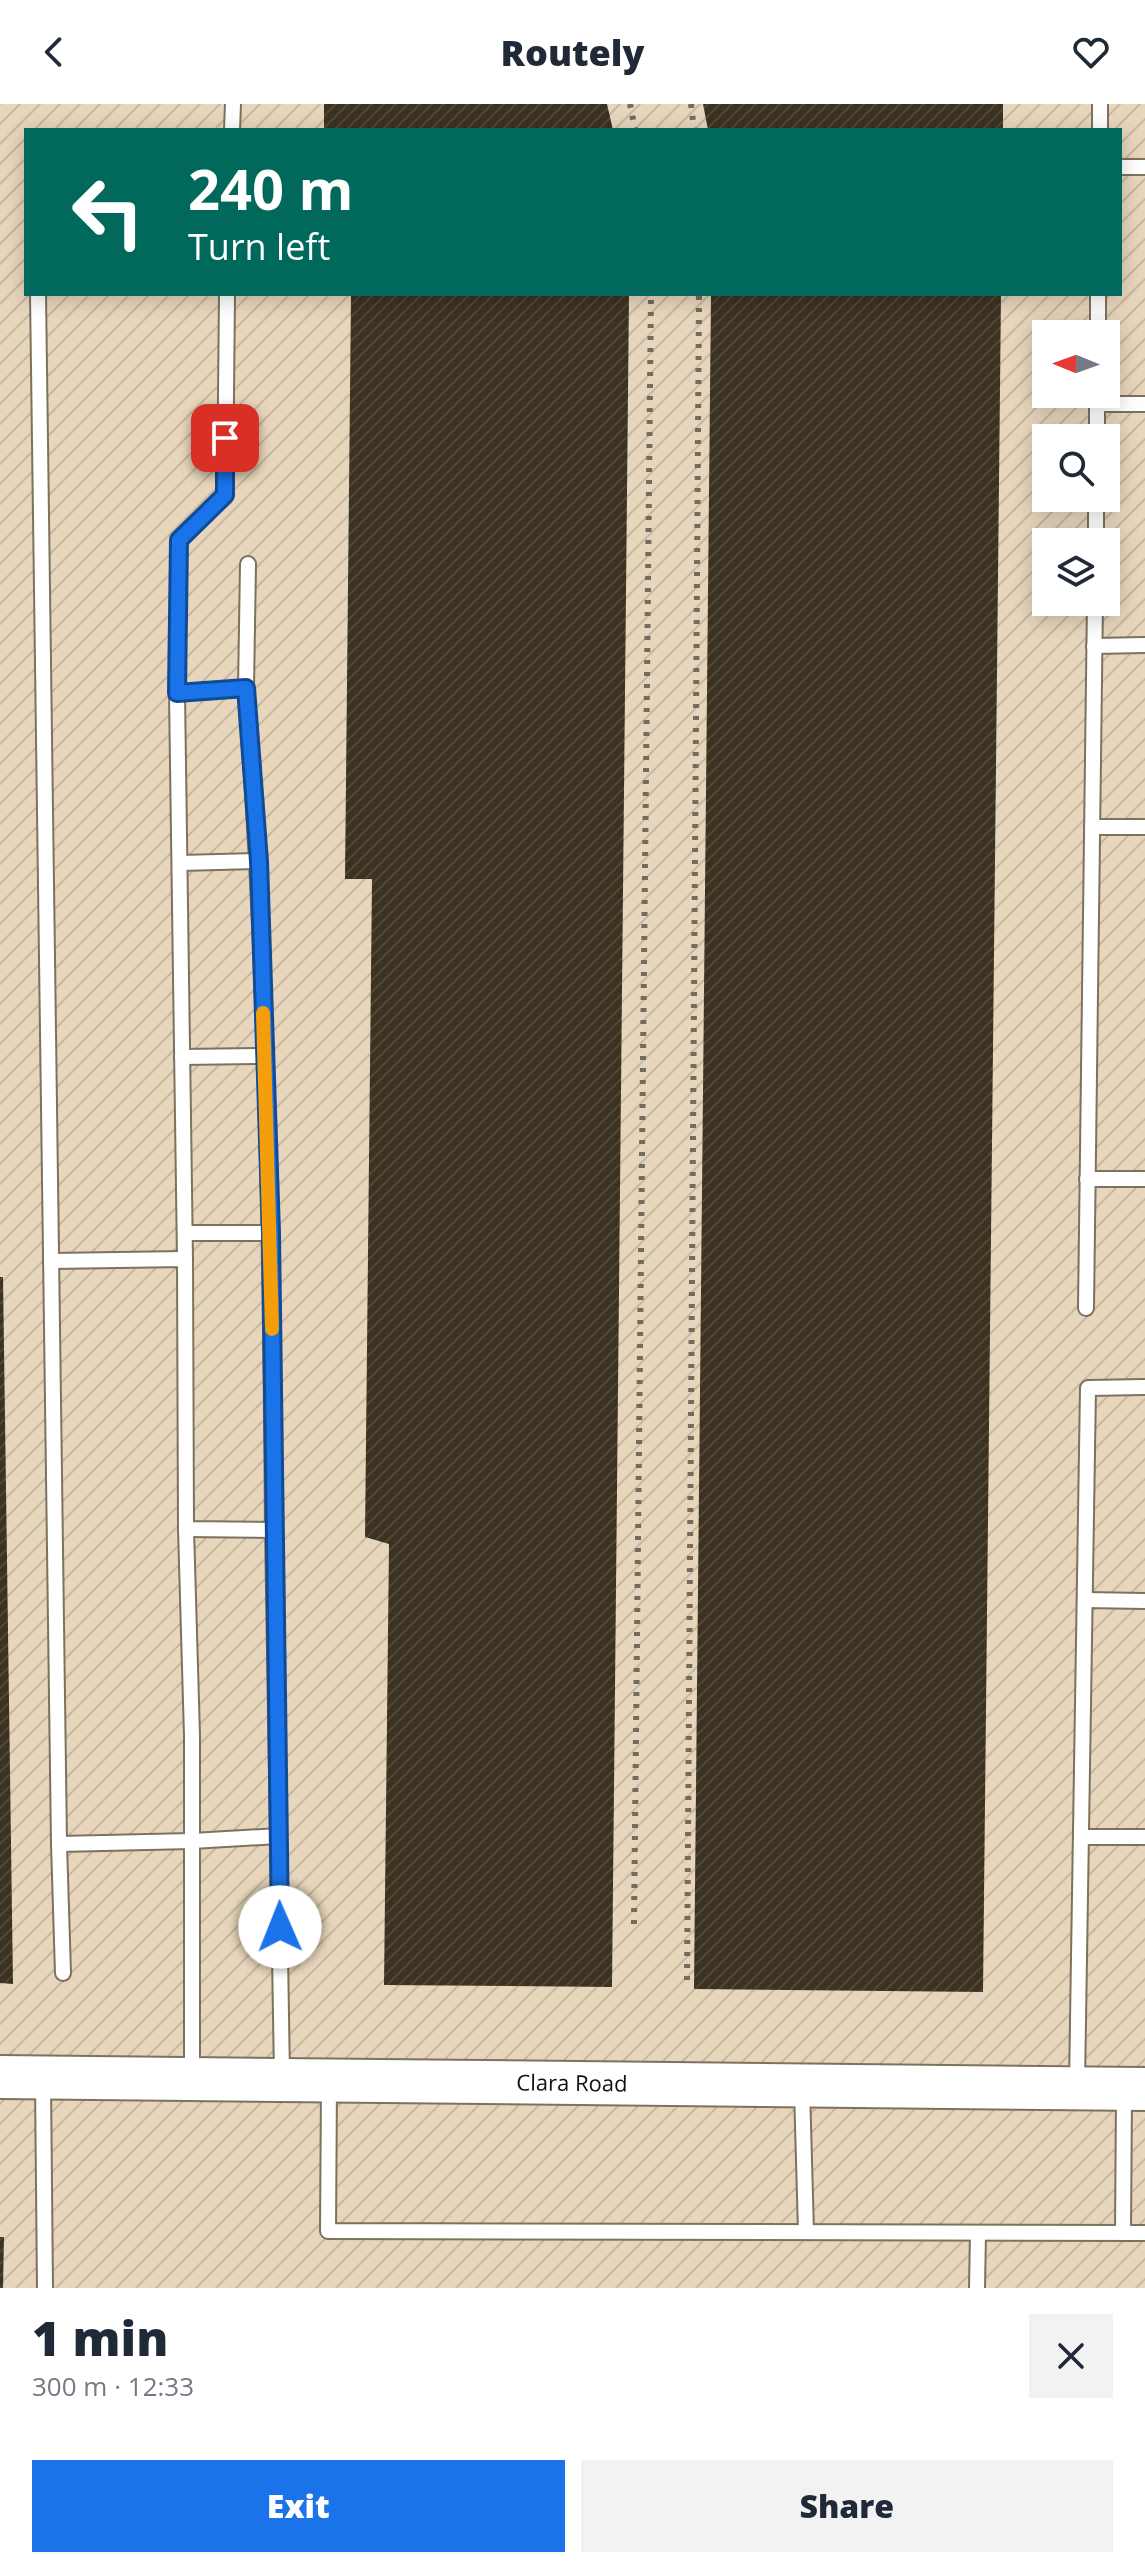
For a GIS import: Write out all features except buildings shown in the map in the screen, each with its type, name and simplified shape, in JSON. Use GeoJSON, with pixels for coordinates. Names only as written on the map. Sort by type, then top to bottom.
{"type":"FeatureCollection","features":[{"type":"Feature","properties":{"kind":"street","name":"Clara Road"},"geometry":{"type":"LineString","coordinates":[[0,2077],[1134,2089]]}},
{"type":"Feature","properties":{"kind":"lane"},"geometry":{"type":"LineString","coordinates":[[232,128],[233,104]]}},
{"type":"Feature","properties":{"kind":"lane"},"geometry":{"type":"LineString","coordinates":[[1100,104],[1100,128]]}},
{"type":"Feature","properties":{"kind":"lane"},"geometry":{"type":"LineString","coordinates":[[1122,167],[1145,167]]}},
{"type":"Feature","properties":{"kind":"lane"},"geometry":{"type":"LineString","coordinates":[[38,296],[63,1973]]}},
{"type":"Feature","properties":{"kind":"lane"},"geometry":{"type":"LineString","coordinates":[[192,2079],[192,1736],[186,1529],[177,693],[179,540],[225,495],[227,296]]}},
{"type":"Feature","properties":{"kind":"lane"},"geometry":{"type":"LineString","coordinates":[[1098,296],[1098,320]]}},
{"type":"Feature","properties":{"kind":"lane"},"geometry":{"type":"LineString","coordinates":[[1120,401],[1145,404]]}},
{"type":"Feature","properties":{"kind":"lane"},"geometry":{"type":"LineString","coordinates":[[248,564],[246,688],[259,861],[271,1233],[282,2080]]}},
{"type":"Feature","properties":{"kind":"lane"},"geometry":{"type":"LineString","coordinates":[[1086,1308],[1095,616]]}},
{"type":"Feature","properties":{"kind":"lane"},"geometry":{"type":"LineString","coordinates":[[1094,646],[1145,645]]}},
{"type":"Feature","properties":{"kind":"lane"},"geometry":{"type":"LineString","coordinates":[[177,693],[246,688]]}},
{"type":"Feature","properties":{"kind":"lane"},"geometry":{"type":"LineString","coordinates":[[1092,827],[1145,827]]}},
{"type":"Feature","properties":{"kind":"lane"},"geometry":{"type":"LineString","coordinates":[[180,863],[259,861]]}},
{"type":"Feature","properties":{"kind":"lane"},"geometry":{"type":"LineString","coordinates":[[182,1057],[264,1056]]}},
{"type":"Feature","properties":{"kind":"lane"},"geometry":{"type":"LineString","coordinates":[[1087,1179],[1145,1179]]}},
{"type":"Feature","properties":{"kind":"lane"},"geometry":{"type":"LineString","coordinates":[[185,1233],[271,1233]]}},
{"type":"Feature","properties":{"kind":"lane"},"geometry":{"type":"LineString","coordinates":[[51,1261],[185,1259]]}},
{"type":"Feature","properties":{"kind":"lane"},"geometry":{"type":"LineString","coordinates":[[1077,2088],[1088,1388],[1145,1387]]}},
{"type":"Feature","properties":{"kind":"lane"},"geometry":{"type":"LineString","coordinates":[[186,1529],[273,1530]]}},
{"type":"Feature","properties":{"kind":"lane"},"geometry":{"type":"LineString","coordinates":[[1085,1600],[1145,1601]]}},
{"type":"Feature","properties":{"kind":"lane"},"geometry":{"type":"LineString","coordinates":[[59,1844],[279,1836]]}},
{"type":"Feature","properties":{"kind":"lane"},"geometry":{"type":"LineString","coordinates":[[1081,1837],[1145,1837]]}},
{"type":"Feature","properties":{"kind":"lane"},"geometry":{"type":"LineString","coordinates":[[43,2077],[45,2288]]}},
{"type":"Feature","properties":{"kind":"lane"},"geometry":{"type":"LineString","coordinates":[[329,2080],[328,2231],[1145,2233]]}},
{"type":"Feature","properties":{"kind":"lane"},"geometry":{"type":"LineString","coordinates":[[802,2086],[806,2232]]}},
{"type":"Feature","properties":{"kind":"lane"},"geometry":{"type":"LineString","coordinates":[[1123,2233],[1134,2089]]}},
{"type":"Feature","properties":{"kind":"lane"},"geometry":{"type":"LineString","coordinates":[[977,2288],[978,2233]]}},
{"type":"Feature","properties":{"kind":"shaded area"},"geometry":{"type":"Polygon","coordinates":[[[0,104],[1145,104],[1145,2288],[0,2288],[0,104]]]}},
{"type":"Feature","properties":{"kind":"railway"},"geometry":{"type":"LineString","coordinates":[[630,104],[635,128]]}},
{"type":"Feature","properties":{"kind":"railway"},"geometry":{"type":"LineString","coordinates":[[691,104],[694,128]]}},
{"type":"Feature","properties":{"kind":"railway"},"geometry":{"type":"LineString","coordinates":[[634,1924],[651,296]]}},
{"type":"Feature","properties":{"kind":"railway"},"geometry":{"type":"LineString","coordinates":[[687,1980],[699,296]]}},
{"type":"Feature","properties":{"kind":"slow traffic"},"geometry":{"type":"LineString","coordinates":[[263,1013],[272,1329]]}},
{"type":"Feature","properties":{"kind":"route"},"geometry":{"type":"LineString","coordinates":[[225,438],[225,495],[179,540],[177,693],[246,688],[259,861],[271,1233],[280,1927]]}}]}
